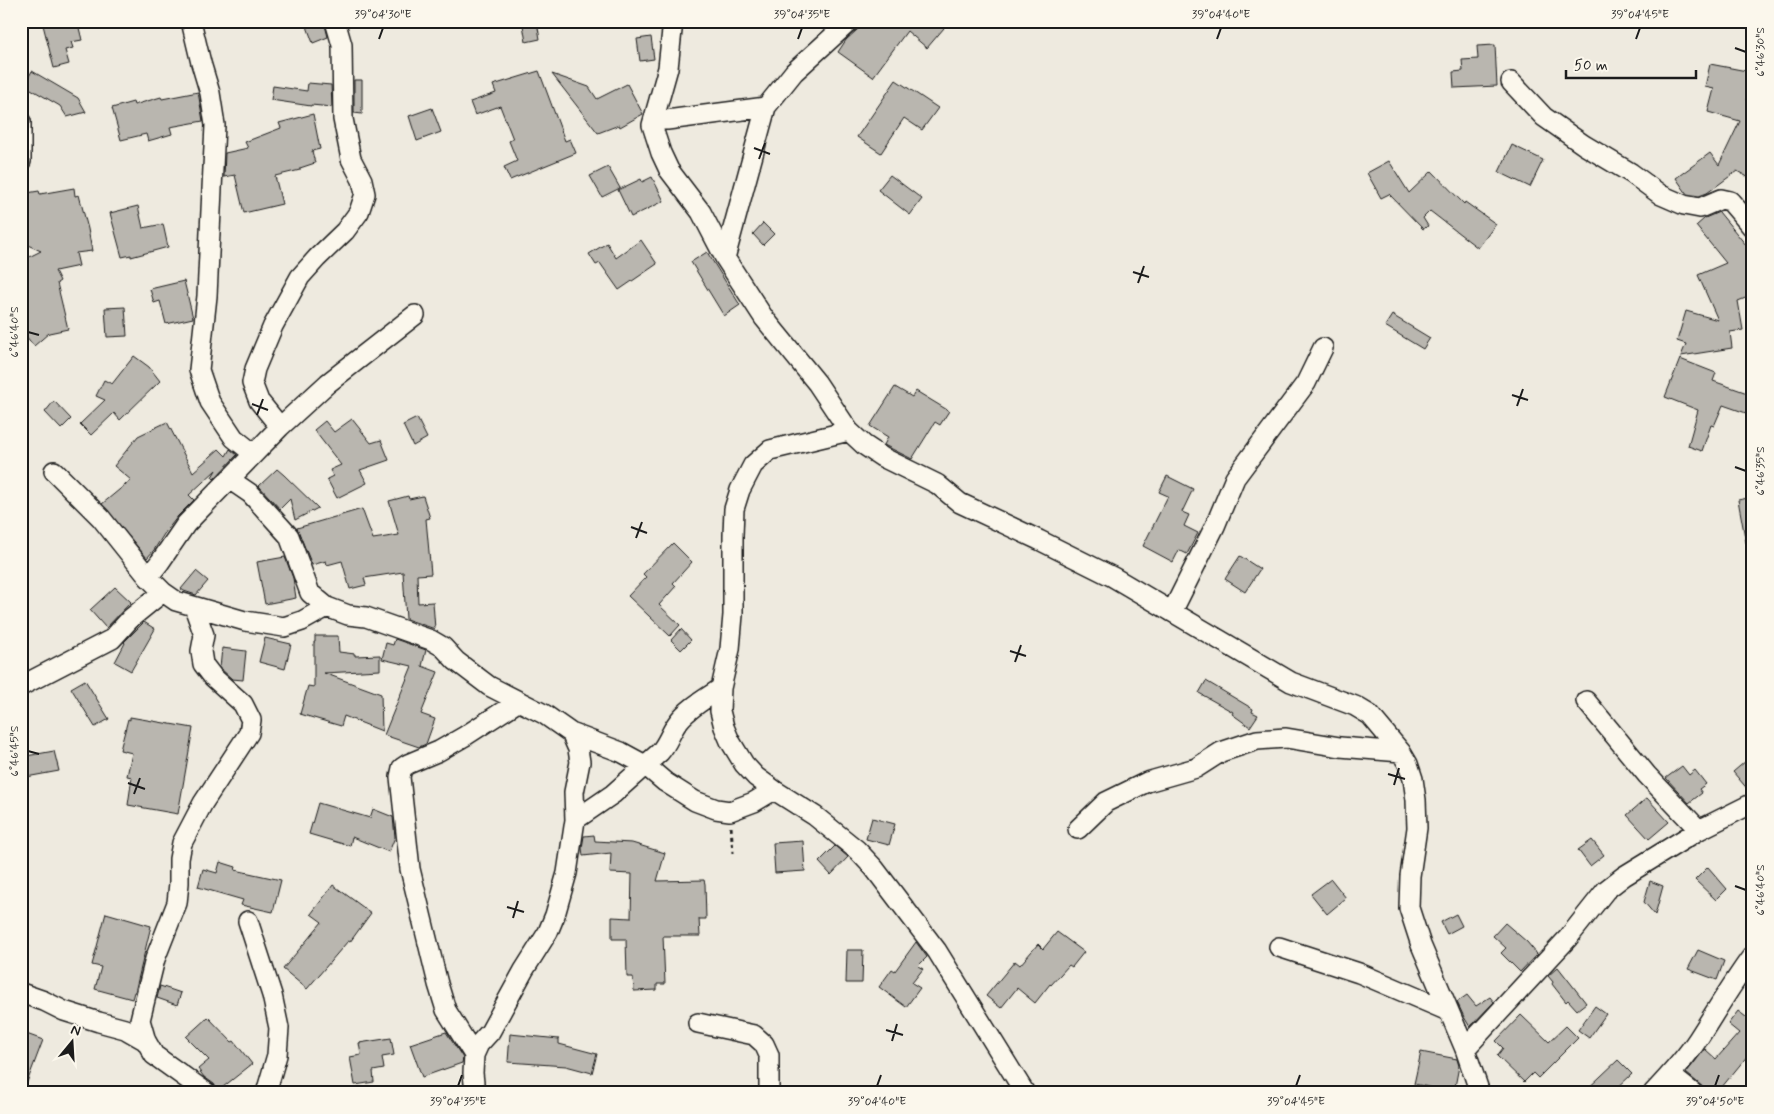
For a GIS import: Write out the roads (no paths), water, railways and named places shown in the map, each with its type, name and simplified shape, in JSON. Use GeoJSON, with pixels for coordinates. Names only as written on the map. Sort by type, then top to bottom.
{"type":"FeatureCollection","features":[{"type":"Feature","properties":{"kind":"street"},"geometry":{"type":"LineString","coordinates":[[192,21],[210,93],[215,125],[207,296],[200,370],[210,402],[234,438],[254,454]]}},
{"type":"Feature","properties":{"kind":"street"},"geometry":{"type":"LineString","coordinates":[[280,427],[260,401],[252,383],[255,369],[273,326],[300,277],[345,231],[359,212],[365,194],[362,180],[351,159],[343,119],[342,45],[336,21]]}},
{"type":"Feature","properties":{"kind":"street"},"geometry":{"type":"LineString","coordinates":[[673,21],[668,68],[652,125],[661,153],[669,170],[701,212],[725,258],[764,318],[817,383],[849,431],[864,445],[882,457],[937,484],[960,503],[1113,577],[1291,682],[1362,710],[1379,724],[1401,752],[1414,779],[1416,800],[1417,828],[1410,876],[1409,908],[1448,1011],[1465,1049],[1480,1093]]}},
{"type":"Feature","properties":{"kind":"street"},"geometry":{"type":"LineString","coordinates":[[725,258],[766,107],[794,72],[850,21]]}},
{"type":"Feature","properties":{"kind":"street"},"geometry":{"type":"LineString","coordinates":[[1511,82],[1544,117],[1662,195],[1684,205],[1700,208],[1721,200],[1730,201],[1753,228]]}},
{"type":"Feature","properties":{"kind":"street"},"geometry":{"type":"LineString","coordinates":[[654,118],[667,120],[766,107]]}},
{"type":"Feature","properties":{"kind":"street"},"geometry":{"type":"LineString","coordinates":[[21,122],[21,161]]}},
{"type":"Feature","properties":{"kind":"street"},"geometry":{"type":"LineString","coordinates":[[148,577],[186,524],[280,427],[328,383],[415,315]]}},
{"type":"Feature","properties":{"kind":"street"},"geometry":{"type":"LineString","coordinates":[[1172,612],[1215,526],[1235,478],[1306,382],[1323,348]]}},
{"type":"Feature","properties":{"kind":"street"},"geometry":{"type":"LineString","coordinates":[[849,431],[770,450],[753,465],[740,490],[734,509],[730,648],[721,688],[720,711],[724,727],[730,742],[744,764],[756,777],[815,816],[858,850],[874,868],[937,951],[1025,1093]]}},
{"type":"Feature","properties":{"kind":"street"},"geometry":{"type":"LineString","coordinates":[[54,471],[101,518],[148,577],[163,592],[176,601],[245,621],[284,627],[302,621],[327,607]]}},
{"type":"Feature","properties":{"kind":"street"},"geometry":{"type":"LineString","coordinates":[[229,479],[251,494],[289,536],[310,593],[327,607],[348,615],[366,617],[431,640],[443,647],[456,661],[489,686],[544,714],[571,733],[621,752],[645,765],[665,782],[695,801],[716,809],[730,810],[754,802],[774,790]]}},
{"type":"Feature","properties":{"kind":"street"},"geometry":{"type":"LineString","coordinates":[[21,686],[112,640],[130,618],[163,592]]}},
{"type":"Feature","properties":{"kind":"street"},"geometry":{"type":"LineString","coordinates":[[194,607],[204,635],[201,650],[203,664],[213,677],[243,704],[251,720],[249,733],[203,803],[182,843],[179,859],[177,903],[155,959],[140,1020],[146,1041],[154,1055],[207,1093]]}},
{"type":"Feature","properties":{"kind":"street"},"geometry":{"type":"LineString","coordinates":[[575,820],[613,794],[666,745],[678,722],[689,711],[721,688]]}},
{"type":"Feature","properties":{"kind":"street"},"geometry":{"type":"LineString","coordinates":[[474,1054],[446,1010],[438,984],[410,869],[400,777],[402,768],[408,764],[439,751],[519,701]]}},
{"type":"Feature","properties":{"kind":"street"},"geometry":{"type":"LineString","coordinates":[[1586,701],[1647,775],[1699,830]]}},
{"type":"Feature","properties":{"kind":"street"},"geometry":{"type":"LineString","coordinates":[[475,1093],[472,1073],[474,1054],[479,1044],[490,1032],[524,970],[548,932],[555,915],[566,873],[575,820],[574,792],[580,762],[578,749],[571,733]]}},
{"type":"Feature","properties":{"kind":"street"},"geometry":{"type":"LineString","coordinates":[[1078,829],[1106,802],[1147,782],[1196,768],[1221,752],[1257,740],[1286,738],[1340,747],[1401,752]]}},
{"type":"Feature","properties":{"kind":"street"},"geometry":{"type":"LineString","coordinates":[[1465,1049],[1568,938],[1606,890],[1624,876],[1699,830],[1753,803]]}},
{"type":"Feature","properties":{"kind":"street"},"geometry":{"type":"LineString","coordinates":[[248,921],[272,995],[279,1028],[277,1055],[266,1093]]}},
{"type":"Feature","properties":{"kind":"street"},"geometry":{"type":"LineString","coordinates":[[1279,947],[1359,973],[1448,1011]]}},
{"type":"Feature","properties":{"kind":"street"},"geometry":{"type":"LineString","coordinates":[[1652,1093],[1670,1075],[1696,1041],[1753,955]]}},
{"type":"Feature","properties":{"kind":"street"},"geometry":{"type":"LineString","coordinates":[[21,993],[44,1001],[64,1011],[125,1029],[146,1041]]}},
{"type":"Feature","properties":{"kind":"street"},"geometry":{"type":"LineString","coordinates":[[698,1023],[754,1036],[764,1044],[769,1055],[769,1093]]}},
{"type":"Feature","properties":{"kind":"street"},"geometry":{"type":"LineString","coordinates":[[1670,1075],[1693,1093]]}}]}
